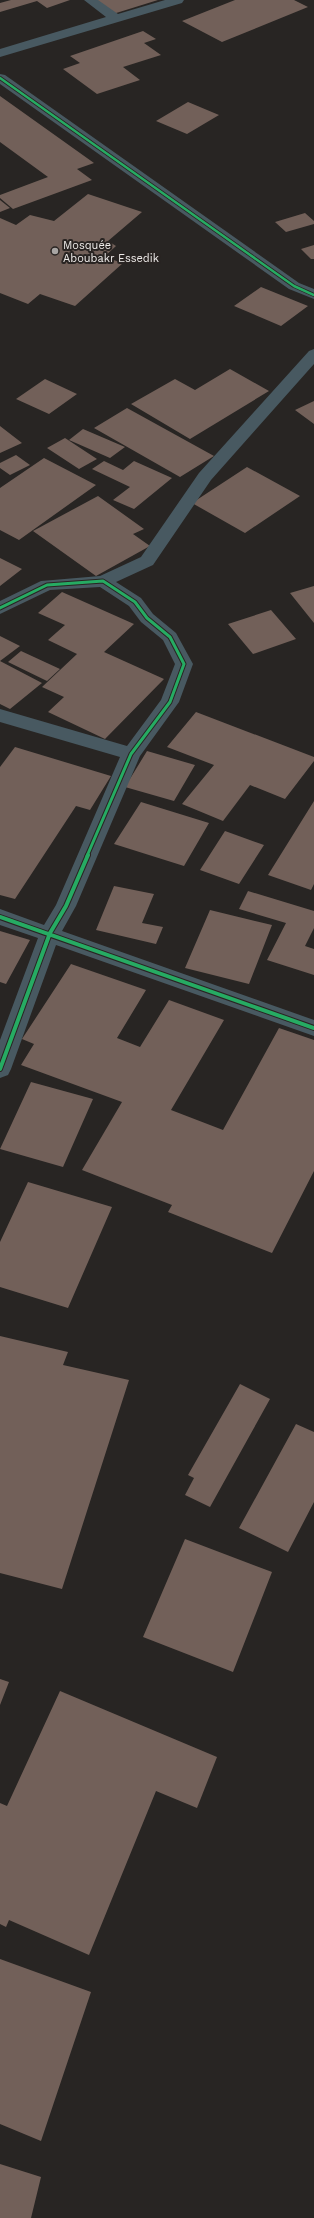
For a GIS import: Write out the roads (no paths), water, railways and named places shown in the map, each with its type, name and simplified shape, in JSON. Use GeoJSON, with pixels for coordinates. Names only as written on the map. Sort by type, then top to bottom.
{"type":"FeatureCollection","features":[{"type":"Feature","properties":{"kind":"street"},"geometry":{"type":"LineString","coordinates":[[90,0],[115,18]]}},
{"type":"Feature","properties":{"kind":"street"},"geometry":{"type":"LineString","coordinates":[[0,53],[178,0]]}},
{"type":"Feature","properties":{"kind":"street"},"geometry":{"type":"LineString","coordinates":[[0,78],[294,286],[314,295]]}},
{"type":"Feature","properties":{"kind":"street"},"geometry":{"type":"LineString","coordinates":[[294,286],[314,277]]}},
{"type":"Feature","properties":{"kind":"street"},"geometry":{"type":"LineString","coordinates":[[0,608],[47,585],[103,581],[147,561],[205,477],[314,354]]}},
{"type":"Feature","properties":{"kind":"street"},"geometry":{"type":"LineString","coordinates":[[0,1069],[50,933],[66,906],[131,754],[170,702],[184,664],[170,637],[147,618],[135,602],[103,581]]}},
{"type":"Feature","properties":{"kind":"street"},"geometry":{"type":"LineString","coordinates":[[2,719],[131,754]]}},
{"type":"Feature","properties":{"kind":"street"},"geometry":{"type":"LineString","coordinates":[[0,917],[50,933],[314,1028]]}},
{"type":"Feature","properties":{"kind":"place","name":"Mosquée Aboubakr Essedik"},"geometry":{"type":"Point","coordinates":[55,251]}}]}
